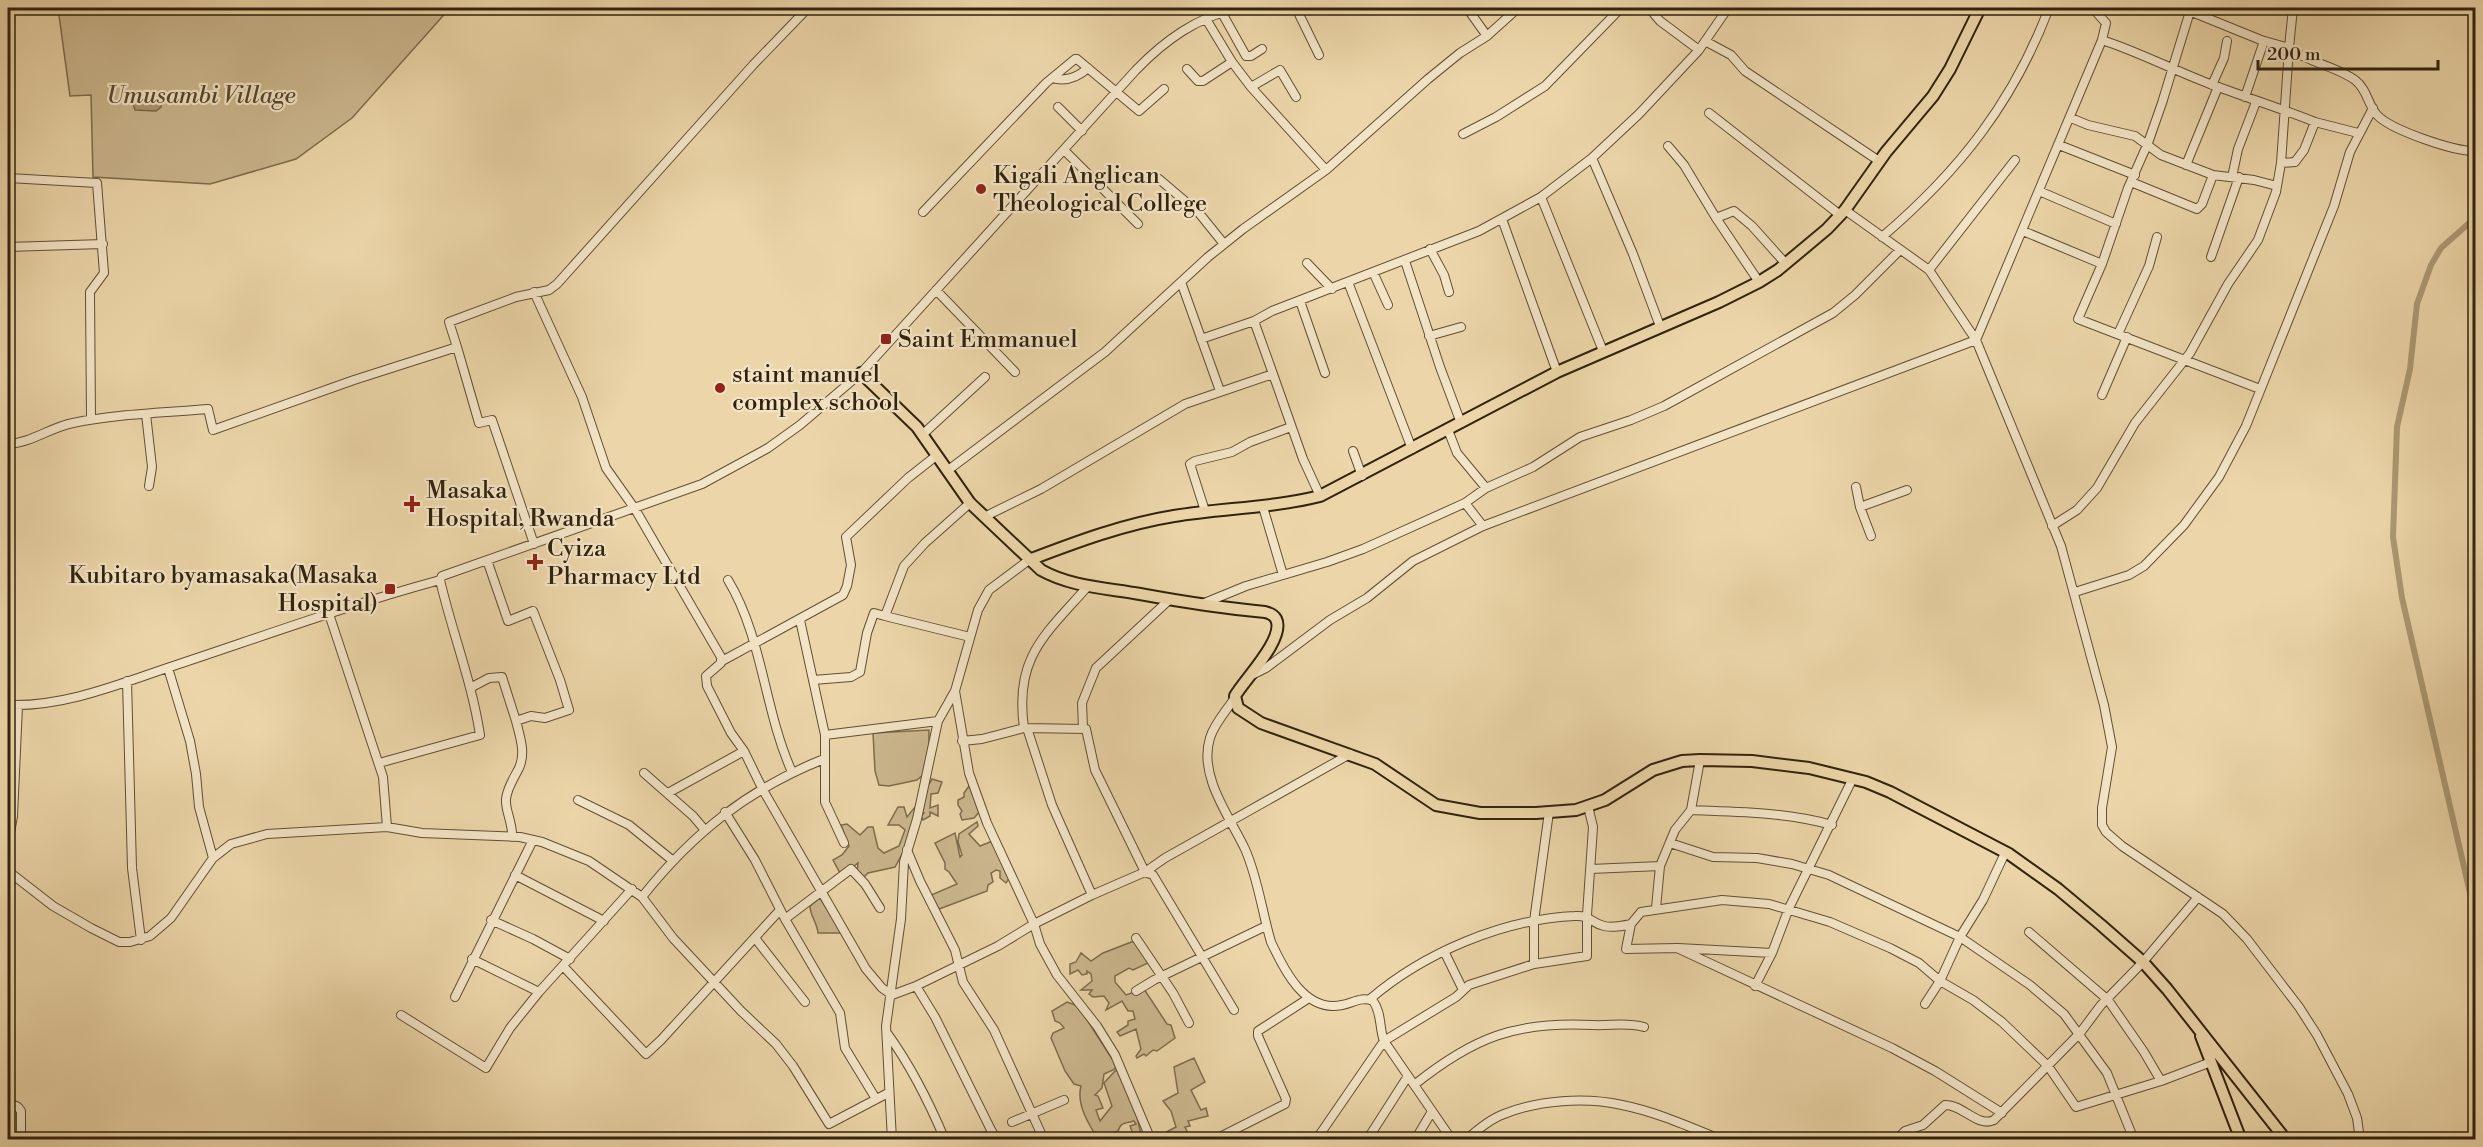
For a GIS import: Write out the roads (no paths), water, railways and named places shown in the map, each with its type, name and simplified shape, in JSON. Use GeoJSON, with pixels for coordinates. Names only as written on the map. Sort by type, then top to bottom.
{"type":"FeatureCollection","features":[{"type":"Feature","properties":{"kind":"main road"},"geometry":{"type":"LineString","coordinates":[[1029,560],[1112,530],[1205,511],[1263,507],[1320,496],[1557,372],[1719,302],[1759,282],[1786,264],[1843,212],[1879,161],[1942,84],[1980,8]]}},
{"type":"Feature","properties":{"kind":"main road"},"geometry":{"type":"LineString","coordinates":[[861,373],[908,417],[970,502],[984,517],[1029,560],[1051,576],[1088,586],[1197,605],[1265,612],[1276,619],[1278,630],[1275,637],[1234,699],[1238,708],[1261,723],[1350,754],[1390,772],[1436,805],[1491,813],[1549,812],[1588,806],[1605,800],[1653,770],[1682,761],[1752,761],[1809,768],[1853,778],[1890,792],[2005,853],[2058,889],[2143,962],[2214,1047],[2286,1140]]}},
{"type":"Feature","properties":{"kind":"main road"},"geometry":{"type":"LineString","coordinates":[[2199,1030],[2241,1140]]}},
{"type":"Feature","properties":{"kind":"street"},"geometry":{"type":"LineString","coordinates":[[534,544],[501,440],[492,420],[480,423],[449,322],[534,292],[549,290],[557,284],[753,65],[808,8]]}},
{"type":"Feature","properties":{"kind":"street"},"geometry":{"type":"LineString","coordinates":[[8,705],[18,706],[68,699],[440,580],[442,576],[702,484],[768,448],[800,425],[861,373],[1115,93],[1167,40],[1188,26],[1234,8]]}},
{"type":"Feature","properties":{"kind":"street"},"geometry":{"type":"LineString","coordinates":[[1296,8],[1319,55]]}},
{"type":"Feature","properties":{"kind":"street"},"geometry":{"type":"LineString","coordinates":[[1467,8],[1487,36]]}},
{"type":"Feature","properties":{"kind":"street"},"geometry":{"type":"LineString","coordinates":[[947,471],[1105,352],[1224,244],[1326,170],[1428,79],[1460,53],[1487,36],[1518,8]]}},
{"type":"Feature","properties":{"kind":"street"},"geometry":{"type":"LineString","coordinates":[[1463,134],[1497,117],[1545,86],[1621,8]]}},
{"type":"Feature","properties":{"kind":"street"},"geometry":{"type":"LineString","coordinates":[[1648,8],[1660,21],[1699,50]]}},
{"type":"Feature","properties":{"kind":"street"},"geometry":{"type":"LineString","coordinates":[[1201,339],[1254,321],[1405,261],[1502,219],[1541,197],[1592,158],[1639,114],[1699,50],[1728,8]]}},
{"type":"Feature","properties":{"kind":"street"},"geometry":{"type":"LineString","coordinates":[[1882,237],[1925,197],[1980,137],[2020,72],[2049,8]]}},
{"type":"Feature","properties":{"kind":"street"},"geometry":{"type":"LineString","coordinates":[[1251,675],[1266,668],[1330,620],[1367,598],[1413,561],[1483,526],[1976,340],[2060,145],[2102,40],[2106,23],[2095,8]]}},
{"type":"Feature","properties":{"kind":"street"},"geometry":{"type":"LineString","coordinates":[[2052,526],[2077,510],[2097,488],[2135,423],[2184,361],[2266,224],[2281,163],[2294,8]]}},
{"type":"Feature","properties":{"kind":"street"},"geometry":{"type":"LineString","coordinates":[[2260,389],[2078,320],[2148,143],[2172,69],[2188,9],[2264,41],[2289,48],[2305,58],[2357,81],[2380,118],[2441,146],[2475,151]]}},
{"type":"Feature","properties":{"kind":"street"},"geometry":{"type":"LineString","coordinates":[[1222,13],[1246,56],[1251,56],[1262,49]]}},
{"type":"Feature","properties":{"kind":"street"},"geometry":{"type":"LineString","coordinates":[[1206,19],[1232,63],[1251,87],[1326,170]]}},
{"type":"Feature","properties":{"kind":"street"},"geometry":{"type":"LineString","coordinates":[[2102,40],[2136,51],[2172,69],[2256,102],[2284,109],[2315,123],[2358,133]]}},
{"type":"Feature","properties":{"kind":"street"},"geometry":{"type":"LineString","coordinates":[[1705,41],[1731,55],[1745,71],[1879,161]]}},
{"type":"Feature","properties":{"kind":"street"},"geometry":{"type":"LineString","coordinates":[[2186,165],[2215,86],[2227,41]]}},
{"type":"Feature","properties":{"kind":"street"},"geometry":{"type":"LineString","coordinates":[[2245,97],[2264,41]]}},
{"type":"Feature","properties":{"kind":"street"},"geometry":{"type":"LineString","coordinates":[[923,212],[1002,127],[1075,59],[1100,76],[1115,93],[1139,111],[1164,89]]}},
{"type":"Feature","properties":{"kind":"street"},"geometry":{"type":"LineString","coordinates":[[1187,69],[1198,81],[1203,81],[1232,63]]}},
{"type":"Feature","properties":{"kind":"street"},"geometry":{"type":"LineString","coordinates":[[1052,78],[1058,80],[1078,77],[1088,68]]}},
{"type":"Feature","properties":{"kind":"street"},"geometry":{"type":"LineString","coordinates":[[1251,87],[1280,70],[1296,97]]}},
{"type":"Feature","properties":{"kind":"street"},"geometry":{"type":"LineString","coordinates":[[2211,256],[2235,177],[2238,149],[2256,102]]}},
{"type":"Feature","properties":{"kind":"street"},"geometry":{"type":"LineString","coordinates":[[1058,107],[1082,131]]}},
{"type":"Feature","properties":{"kind":"street"},"geometry":{"type":"LineString","coordinates":[[2075,592],[2138,570],[2184,525],[2213,486],[2235,449],[2334,206],[2358,133],[2373,108]]}},
{"type":"Feature","properties":{"kind":"street"},"geometry":{"type":"LineString","coordinates":[[1709,113],[1843,212],[1929,270],[1976,340],[2061,546],[2075,592],[2104,705],[2112,747],[2102,808],[2102,825],[2117,842],[2236,926],[2318,1035],[2348,1094],[2360,1140]]}},
{"type":"Feature","properties":{"kind":"street"},"geometry":{"type":"LineString","coordinates":[[2071,118],[2088,125],[2135,136],[2161,154],[2213,175],[2277,186]]}},
{"type":"Feature","properties":{"kind":"street"},"geometry":{"type":"LineString","coordinates":[[2281,163],[2295,162],[2301,155],[2315,123]]}},
{"type":"Feature","properties":{"kind":"street"},"geometry":{"type":"LineString","coordinates":[[2060,145],[2197,209],[2202,204],[2213,175]]}},
{"type":"Feature","properties":{"kind":"street"},"geometry":{"type":"LineString","coordinates":[[1668,146],[1684,165],[1759,282]]}},
{"type":"Feature","properties":{"kind":"street"},"geometry":{"type":"LineString","coordinates":[[1064,150],[1138,224]]}},
{"type":"Feature","properties":{"kind":"street"},"geometry":{"type":"LineString","coordinates":[[1592,158],[1633,254],[1660,326]]}},
{"type":"Feature","properties":{"kind":"street"},"geometry":{"type":"LineString","coordinates":[[1929,270],[2015,160]]}},
{"type":"Feature","properties":{"kind":"street"},"geometry":{"type":"LineString","coordinates":[[8,178],[97,183],[104,275],[90,292],[91,420]]}},
{"type":"Feature","properties":{"kind":"street"},"geometry":{"type":"LineString","coordinates":[[1159,179],[1199,213],[1224,244]]}},
{"type":"Feature","properties":{"kind":"street"},"geometry":{"type":"LineString","coordinates":[[2039,191],[2116,224]]}},
{"type":"Feature","properties":{"kind":"street"},"geometry":{"type":"LineString","coordinates":[[1541,197],[1603,351]]}},
{"type":"Feature","properties":{"kind":"street"},"geometry":{"type":"LineString","coordinates":[[1716,218],[1734,211],[1786,264]]}},
{"type":"Feature","properties":{"kind":"street"},"geometry":{"type":"LineString","coordinates":[[1502,219],[1557,372]]}},
{"type":"Feature","properties":{"kind":"street"},"geometry":{"type":"LineString","coordinates":[[2023,231],[2102,264]]}},
{"type":"Feature","properties":{"kind":"street"},"geometry":{"type":"LineString","coordinates":[[2118,334],[2149,266],[2157,237]]}},
{"type":"Feature","properties":{"kind":"street"},"geometry":{"type":"LineString","coordinates":[[8,247],[103,244]]}},
{"type":"Feature","properties":{"kind":"street"},"geometry":{"type":"LineString","coordinates":[[1430,249],[1444,275],[1449,292]]}},
{"type":"Feature","properties":{"kind":"street"},"geometry":{"type":"LineString","coordinates":[[1197,605],[1245,586],[1363,549],[1465,502],[1486,488],[1533,467],[1580,438],[1664,406],[1810,328],[1833,313],[1855,295],[1900,250]]}},
{"type":"Feature","properties":{"kind":"street"},"geometry":{"type":"LineString","coordinates":[[1405,261],[1429,336],[1461,423]]}},
{"type":"Feature","properties":{"kind":"street"},"geometry":{"type":"LineString","coordinates":[[1307,263],[1332,290]]}},
{"type":"Feature","properties":{"kind":"street"},"geometry":{"type":"LineString","coordinates":[[1373,272],[1388,305]]}},
{"type":"Feature","properties":{"kind":"street"},"geometry":{"type":"LineString","coordinates":[[1181,282],[1221,391]]}},
{"type":"Feature","properties":{"kind":"street"},"geometry":{"type":"LineString","coordinates":[[1348,282],[1412,449]]}},
{"type":"Feature","properties":{"kind":"street"},"geometry":{"type":"LineString","coordinates":[[936,290],[1015,372]]}},
{"type":"Feature","properties":{"kind":"street"},"geometry":{"type":"LineString","coordinates":[[534,292],[582,397],[606,468],[635,508],[722,661]]}},
{"type":"Feature","properties":{"kind":"street"},"geometry":{"type":"LineString","coordinates":[[1300,301],[1325,373]]}},
{"type":"Feature","properties":{"kind":"street"},"geometry":{"type":"LineString","coordinates":[[1254,321],[1292,428],[1320,496]]}},
{"type":"Feature","properties":{"kind":"street"},"geometry":{"type":"LineString","coordinates":[[1429,336],[1461,327]]}},
{"type":"Feature","properties":{"kind":"street"},"geometry":{"type":"LineString","coordinates":[[2102,395],[2127,337]]}},
{"type":"Feature","properties":{"kind":"street"},"geometry":{"type":"LineString","coordinates":[[8,444],[21,442],[56,427],[91,420],[146,414],[208,410],[213,430],[361,377],[457,347]]}},
{"type":"Feature","properties":{"kind":"street"},"geometry":{"type":"LineString","coordinates":[[984,517],[1051,484],[1163,416],[1221,391],[1273,374]]}},
{"type":"Feature","properties":{"kind":"street"},"geometry":{"type":"LineString","coordinates":[[922,435],[985,377]]}},
{"type":"Feature","properties":{"kind":"street"},"geometry":{"type":"LineString","coordinates":[[146,414],[152,467],[149,486]]}},
{"type":"Feature","properties":{"kind":"street"},"geometry":{"type":"LineString","coordinates":[[1205,511],[1190,464],[1232,452],[1250,442],[1292,428]]}},
{"type":"Feature","properties":{"kind":"street"},"geometry":{"type":"LineString","coordinates":[[1448,430],[1457,453],[1486,488]]}},
{"type":"Feature","properties":{"kind":"street"},"geometry":{"type":"LineString","coordinates":[[1353,451],[1362,476]]}},
{"type":"Feature","properties":{"kind":"street"},"geometry":{"type":"LineString","coordinates":[[892,995],[882,988],[866,969],[763,790],[744,751],[731,733],[706,682],[706,676],[722,661],[838,599],[845,591],[851,565],[846,537],[908,478],[936,456]]}},
{"type":"Feature","properties":{"kind":"street"},"geometry":{"type":"LineString","coordinates":[[1856,487],[1860,507],[1871,536]]}},
{"type":"Feature","properties":{"kind":"street"},"geometry":{"type":"LineString","coordinates":[[1860,507],[1907,490]]}},
{"type":"Feature","properties":{"kind":"street"},"geometry":{"type":"LineString","coordinates":[[885,616],[904,566],[925,543],[970,502]]}},
{"type":"Feature","properties":{"kind":"street"},"geometry":{"type":"LineString","coordinates":[[1465,502],[1483,526]]}},
{"type":"Feature","properties":{"kind":"street"},"geometry":{"type":"LineString","coordinates":[[1263,507],[1283,575]]}},
{"type":"Feature","properties":{"kind":"street"},"geometry":{"type":"LineString","coordinates":[[487,560],[508,621],[533,611],[561,680],[569,710],[545,718],[531,716],[516,722]]}},
{"type":"Feature","properties":{"kind":"street"},"geometry":{"type":"LineString","coordinates":[[893,1137],[888,1093],[886,1032],[907,850],[917,819],[938,721],[955,691],[978,610],[989,590],[1029,560]]}},
{"type":"Feature","properties":{"kind":"street"},"geometry":{"type":"LineString","coordinates":[[379,763],[480,735],[470,688],[440,580]]}},
{"type":"Feature","properties":{"kind":"street"},"geometry":{"type":"LineString","coordinates":[[728,580],[738,597],[768,692],[784,755],[792,772]]}},
{"type":"Feature","properties":{"kind":"street"},"geometry":{"type":"LineString","coordinates":[[1088,586],[1039,641],[1030,658],[1024,685],[1026,728],[1052,805],[1092,895]]}},
{"type":"Feature","properties":{"kind":"street"},"geometry":{"type":"LineString","coordinates":[[1169,600],[1096,668],[1082,703],[1083,728],[1089,735],[1089,749],[1095,770],[1145,872],[1152,875],[1234,1010]]}},
{"type":"Feature","properties":{"kind":"street"},"geometry":{"type":"LineString","coordinates":[[813,680],[851,677],[860,672],[867,633],[874,613],[970,637]]}},
{"type":"Feature","properties":{"kind":"street"},"geometry":{"type":"LineString","coordinates":[[329,614],[383,777],[387,827]]}},
{"type":"Feature","properties":{"kind":"street"},"geometry":{"type":"LineString","coordinates":[[800,620],[825,735],[825,802],[844,843]]}},
{"type":"Feature","properties":{"kind":"street"},"geometry":{"type":"LineString","coordinates":[[168,668],[190,741],[199,807],[213,858]]}},
{"type":"Feature","properties":{"kind":"street"},"geometry":{"type":"LineString","coordinates":[[470,688],[489,678],[502,677],[516,722],[523,749],[520,766],[512,780],[506,801],[513,825],[512,837]]}},
{"type":"Feature","properties":{"kind":"street"},"geometry":{"type":"LineString","coordinates":[[126,681],[132,868],[141,940]]}},
{"type":"Feature","properties":{"kind":"street"},"geometry":{"type":"LineString","coordinates":[[955,691],[969,773],[987,823],[1034,924],[1040,944],[1057,975],[1097,1026],[1115,1055],[1151,1140]]}},
{"type":"Feature","properties":{"kind":"street"},"geometry":{"type":"LineString","coordinates":[[1234,699],[1214,729],[1208,745],[1214,784],[1246,850],[1266,926],[1280,961],[1292,979],[1316,1003],[1331,1007],[1365,998],[1376,1004],[1384,1041],[1431,1113],[1452,1140]]}},
{"type":"Feature","properties":{"kind":"street"},"geometry":{"type":"LineString","coordinates":[[8,844],[13,816],[18,706]]}},
{"type":"Feature","properties":{"kind":"street"},"geometry":{"type":"LineString","coordinates":[[825,735],[938,721]]}},
{"type":"Feature","properties":{"kind":"street"},"geometry":{"type":"LineString","coordinates":[[962,741],[982,739],[1026,728],[1083,728]]}},
{"type":"Feature","properties":{"kind":"street"},"geometry":{"type":"LineString","coordinates":[[668,793],[744,751]]}},
{"type":"Feature","properties":{"kind":"street"},"geometry":{"type":"LineString","coordinates":[[892,995],[916,986],[998,946],[1034,924],[1092,895],[1145,872],[1165,858],[1350,754]]}},
{"type":"Feature","properties":{"kind":"street"},"geometry":{"type":"LineString","coordinates":[[642,897],[672,860],[725,812],[792,772],[824,759]]}},
{"type":"Feature","properties":{"kind":"street"},"geometry":{"type":"LineString","coordinates":[[1656,908],[1660,866],[1675,830],[1691,810],[1700,760]]}},
{"type":"Feature","properties":{"kind":"street"},"geometry":{"type":"LineString","coordinates":[[644,773],[704,829]]}},
{"type":"Feature","properties":{"kind":"street"},"geometry":{"type":"LineString","coordinates":[[1755,986],[1772,953],[1789,908],[1832,825],[1853,778]]}},
{"type":"Feature","properties":{"kind":"street"},"geometry":{"type":"LineString","coordinates":[[578,800],[629,825],[672,860]]}},
{"type":"Feature","properties":{"kind":"street"},"geometry":{"type":"LineString","coordinates":[[1316,1140],[1384,1041],[1456,997],[1469,985],[1534,964],[1587,956],[1587,915],[1593,826],[1588,806]]}},
{"type":"Feature","properties":{"kind":"street"},"geometry":{"type":"LineString","coordinates":[[1691,810],[1769,813],[1805,817],[1832,825]]}},
{"type":"Feature","properties":{"kind":"street"},"geometry":{"type":"LineString","coordinates":[[725,812],[755,860],[780,910],[840,1013],[846,1048],[876,1099]]}},
{"type":"Feature","properties":{"kind":"street"},"geometry":{"type":"LineString","coordinates":[[1534,964],[1533,921],[1549,812]]}},
{"type":"Feature","properties":{"kind":"street"},"geometry":{"type":"LineString","coordinates":[[8,871],[53,906],[119,942],[141,940],[150,936],[171,918],[213,858],[231,844],[267,834],[387,827],[422,833],[533,840],[561,848],[589,861],[642,897],[673,938],[741,1011],[762,1029],[793,1066],[829,1124],[888,1093]]}},
{"type":"Feature","properties":{"kind":"street"},"geometry":{"type":"LineString","coordinates":[[455,997],[491,920],[533,840]]}},
{"type":"Feature","properties":{"kind":"street"},"geometry":{"type":"LineString","coordinates":[[1670,843],[1713,856],[1768,860],[1792,864],[1809,871],[1829,875],[1960,937],[2030,985],[2064,1014],[2107,1073],[2134,1140]]}},
{"type":"Feature","properties":{"kind":"street"},"geometry":{"type":"LineString","coordinates":[[907,850],[955,950],[963,982],[994,1030],[1044,1140]]}},
{"type":"Feature","properties":{"kind":"street"},"geometry":{"type":"LineString","coordinates":[[1925,1004],[1940,981],[1960,937],[1983,900],[2005,853]]}},
{"type":"Feature","properties":{"kind":"street"},"geometry":{"type":"LineString","coordinates":[[1591,869],[1660,866]]}},
{"type":"Feature","properties":{"kind":"street"},"geometry":{"type":"LineString","coordinates":[[785,919],[851,869],[865,884],[880,908]]}},
{"type":"Feature","properties":{"kind":"street"},"geometry":{"type":"LineString","coordinates":[[515,875],[604,921]]}},
{"type":"Feature","properties":{"kind":"street"},"geometry":{"type":"LineString","coordinates":[[401,1015],[486,1068],[510,1028],[539,992],[632,889]]}},
{"type":"Feature","properties":{"kind":"street"},"geometry":{"type":"LineString","coordinates":[[1896,1140],[1905,1131],[1923,1125],[1945,1105],[1955,1106],[1990,1122],[2002,1113],[2080,1033],[2089,1019],[2143,962],[2198,897]]}},
{"type":"Feature","properties":{"kind":"street"},"geometry":{"type":"LineString","coordinates":[[1772,953],[1677,948],[1626,949],[1631,924],[1641,912],[1722,900],[1769,904],[1789,908],[1830,922],[1919,963],[1940,981],[1974,1000],[2028,1045],[2048,1066],[2076,1107],[2117,1096],[2211,1062]]}},
{"type":"Feature","properties":{"kind":"street"},"geometry":{"type":"LineString","coordinates":[[563,966],[646,1054],[780,910]]}},
{"type":"Feature","properties":{"kind":"street"},"geometry":{"type":"LineString","coordinates":[[1370,999],[1387,985],[1469,939],[1533,921],[1587,915],[1604,926],[1631,924]]}},
{"type":"Feature","properties":{"kind":"street"},"geometry":{"type":"LineString","coordinates":[[491,920],[570,959]]}},
{"type":"Feature","properties":{"kind":"street"},"geometry":{"type":"LineString","coordinates":[[1136,991],[1266,926]]}},
{"type":"Feature","properties":{"kind":"street"},"geometry":{"type":"LineString","coordinates":[[2029,932],[2108,1000],[2161,1081]]}},
{"type":"Feature","properties":{"kind":"street"},"geometry":{"type":"LineString","coordinates":[[755,938],[805,1002]]}},
{"type":"Feature","properties":{"kind":"street"},"geometry":{"type":"LineString","coordinates":[[1136,938],[1162,976],[1189,1023]]}},
{"type":"Feature","properties":{"kind":"street"},"geometry":{"type":"LineString","coordinates":[[1677,948],[1892,1048],[1935,1071],[2002,1113]]}},
{"type":"Feature","properties":{"kind":"street"},"geometry":{"type":"LineString","coordinates":[[1444,951],[1463,990]]}},
{"type":"Feature","properties":{"kind":"street"},"geometry":{"type":"LineString","coordinates":[[472,959],[539,992]]}},
{"type":"Feature","properties":{"kind":"street"},"geometry":{"type":"LineString","coordinates":[[916,986],[935,1017],[948,1048],[994,1136],[978,1140]]}},
{"type":"Feature","properties":{"kind":"street"},"geometry":{"type":"LineString","coordinates":[[1214,1140],[1285,1104],[1286,1099],[1258,1036],[1258,1031],[1309,998]]}},
{"type":"Feature","properties":{"kind":"street"},"geometry":{"type":"LineString","coordinates":[[1414,1085],[1459,1051],[1508,1032],[1562,1023],[1630,1023],[1644,1027]]}},
{"type":"Feature","properties":{"kind":"street"},"geometry":{"type":"LineString","coordinates":[[886,1032],[903,1055],[928,1099],[945,1140]]}},
{"type":"Feature","properties":{"kind":"street"},"geometry":{"type":"LineString","coordinates":[[1367,1140],[1408,1076]]}},
{"type":"Feature","properties":{"kind":"street"},"geometry":{"type":"LineString","coordinates":[[1012,1122],[1064,1100]]}},
{"type":"Feature","properties":{"kind":"street"},"geometry":{"type":"LineString","coordinates":[[1466,1140],[1503,1114],[1566,1101],[1621,1104],[1655,1114],[1722,1140]]}},
{"type":"Feature","properties":{"kind":"street"},"geometry":{"type":"LineString","coordinates":[[8,1102],[21,1111],[21,1140]]}},
{"type":"Feature","properties":{"kind":"street"},"geometry":{"type":"LineString","coordinates":[[1415,1140],[1431,1113]]}},
{"type":"Feature","properties":{"kind":"waterway"},"geometry":{"type":"LineString","coordinates":[[2476,217],[2441,248],[2431,265],[2417,304],[2410,369],[2397,427],[2393,537],[2402,598],[2476,919]]}},
{"type":"Feature","properties":{"kind":"place","name":"Kigali Anglican Theological College"},"geometry":{"type":"Point","coordinates":[981,189]}},
{"type":"Feature","properties":{"kind":"place","name":"Saint Emmanuel"},"geometry":{"type":"Point","coordinates":[886,339]}},
{"type":"Feature","properties":{"kind":"place","name":"staint manuel complex school"},"geometry":{"type":"Point","coordinates":[720,388]}},
{"type":"Feature","properties":{"kind":"place","name":"Masaka Hospital, Rwanda"},"geometry":{"type":"Point","coordinates":[412,504]}},
{"type":"Feature","properties":{"kind":"place","name":"Cyiza Pharmacy Ltd"},"geometry":{"type":"Point","coordinates":[535,562]}},
{"type":"Feature","properties":{"kind":"place","name":"Kubitaro byamasaka(Masaka Hospital)"},"geometry":{"type":"Point","coordinates":[390,589]}},
{"type":"Feature","properties":{"kind":"park label","name":"Umusambi Village"},"geometry":{"type":"Point","coordinates":[201,95]}}]}
